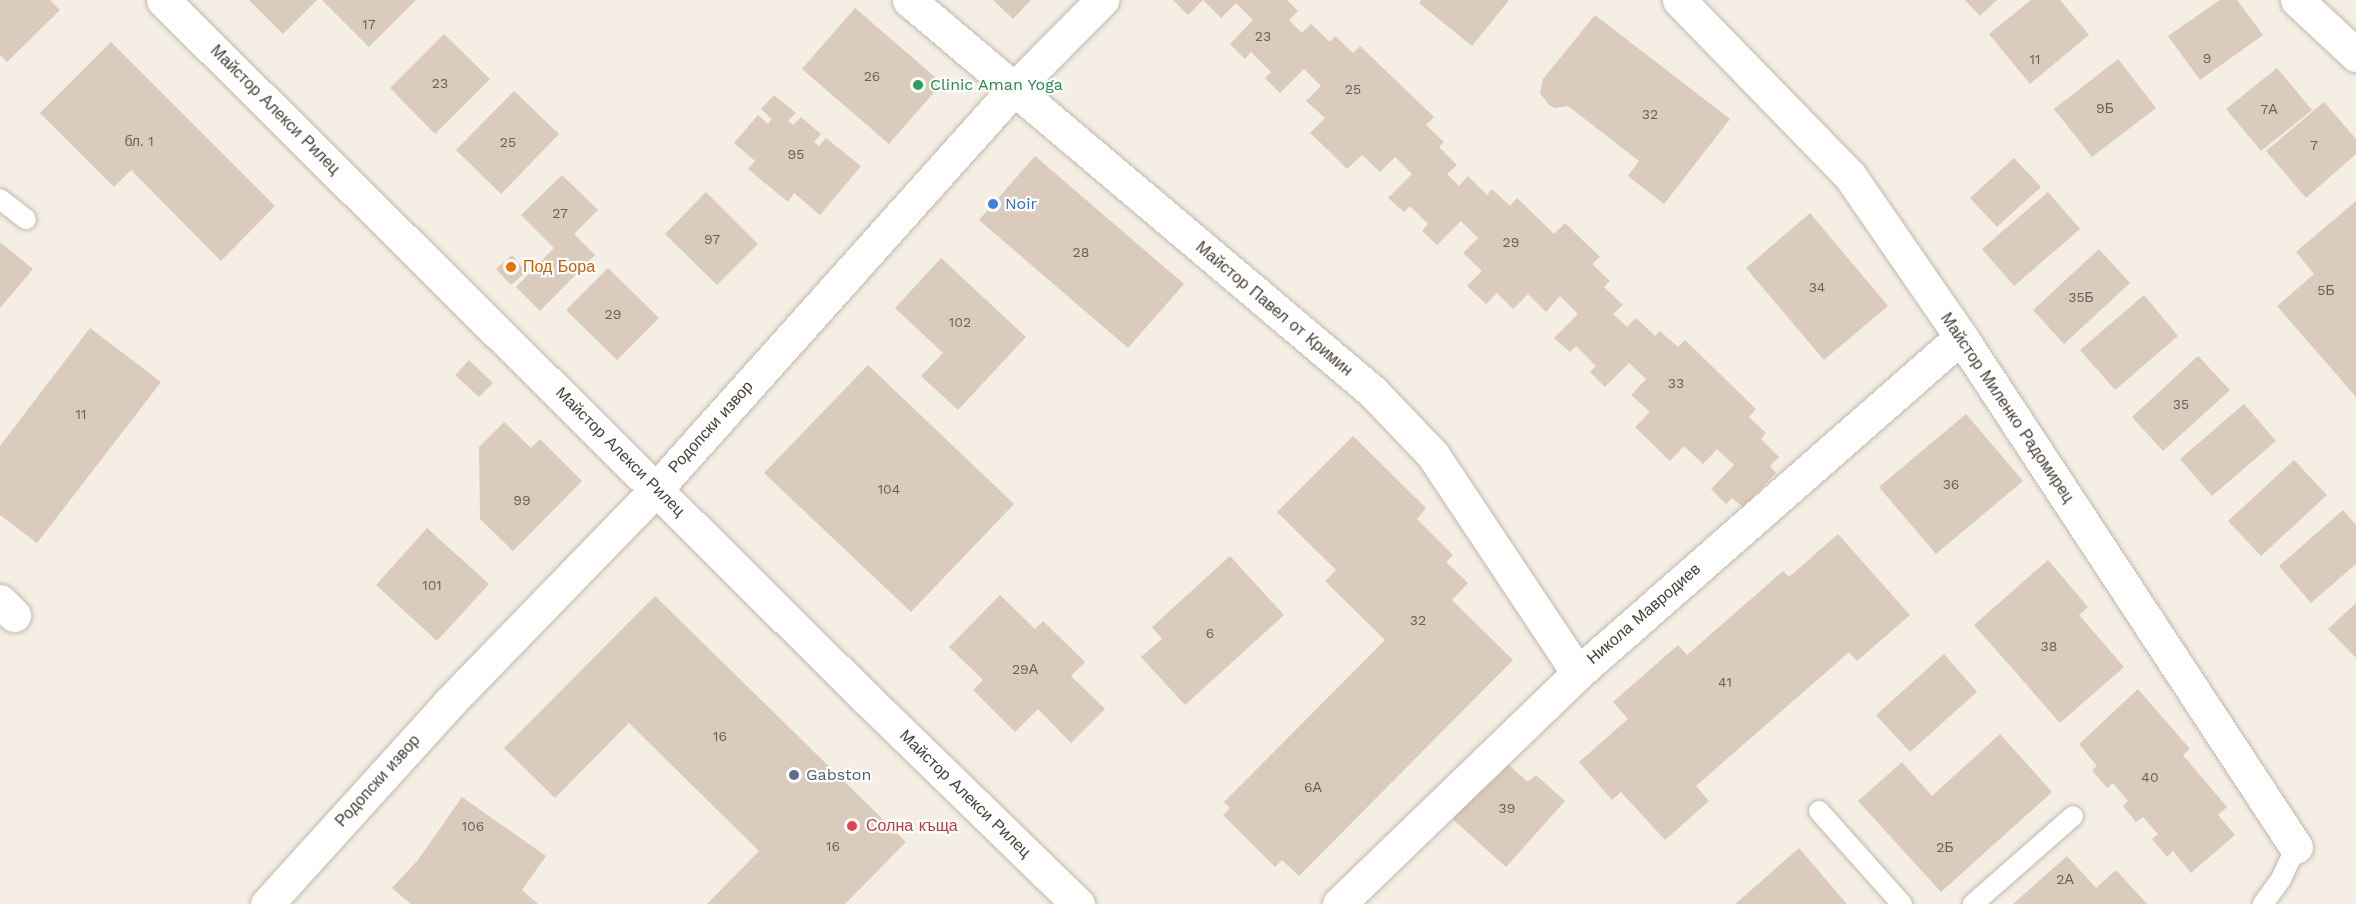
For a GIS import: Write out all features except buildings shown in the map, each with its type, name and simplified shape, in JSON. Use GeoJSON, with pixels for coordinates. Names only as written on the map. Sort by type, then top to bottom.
{"type":"FeatureCollection","features":[{"type":"Feature","properties":{"kind":"street","name":"Майстор Алекси Рилец"},"geometry":{"type":"LineString","coordinates":[[163,0],[866,698],[1078,904]]}},
{"type":"Feature","properties":{"kind":"street","name":"Майстор Павел от Кримин"},"geometry":{"type":"LineString","coordinates":[[909,0],[1373,392],[1433,455],[1578,673]]}},
{"type":"Feature","properties":{"kind":"street","name":"Родопски извор"},"geometry":{"type":"LineString","coordinates":[[267,904],[449,703],[657,488],[1013,90],[1102,0]]}},
{"type":"Feature","properties":{"kind":"street","name":"Майстор Миленко Радомирец"},"geometry":{"type":"LineString","coordinates":[[1679,0],[1850,176],[1960,337],[2296,847]]}},
{"type":"Feature","properties":{"kind":"street"},"geometry":{"type":"LineString","coordinates":[[2296,0],[2356,55]]}},
{"type":"Feature","properties":{"kind":"street","name":"Никола Мавродиев"},"geometry":{"type":"LineString","coordinates":[[1339,904],[1578,673],[1960,337]]}},
{"type":"Feature","properties":{"kind":"lane"},"geometry":{"type":"LineString","coordinates":[[0,198],[26,219]]}},
{"type":"Feature","properties":{"kind":"lane"},"geometry":{"type":"LineString","coordinates":[[1819,811],[1902,904]]}},
{"type":"Feature","properties":{"kind":"lane"},"geometry":{"type":"LineString","coordinates":[[1973,904],[2073,816]]}},
{"type":"Feature","properties":{"kind":"lane"},"geometry":{"type":"LineString","coordinates":[[2263,904],[2282,879],[2296,847]]}},
{"type":"Feature","properties":{"kind":"place","name":"Clinic Aman Yoga"},"geometry":{"type":"Point","coordinates":[918,85]}},
{"type":"Feature","properties":{"kind":"place","name":"Noir"},"geometry":{"type":"Point","coordinates":[993,204]}},
{"type":"Feature","properties":{"kind":"place","name":"Под Бора"},"geometry":{"type":"Point","coordinates":[511,267]}},
{"type":"Feature","properties":{"kind":"place","name":"Gabston"},"geometry":{"type":"Point","coordinates":[794,775]}},
{"type":"Feature","properties":{"kind":"place","name":"Солна къща"},"geometry":{"type":"Point","coordinates":[852,826]}}]}
